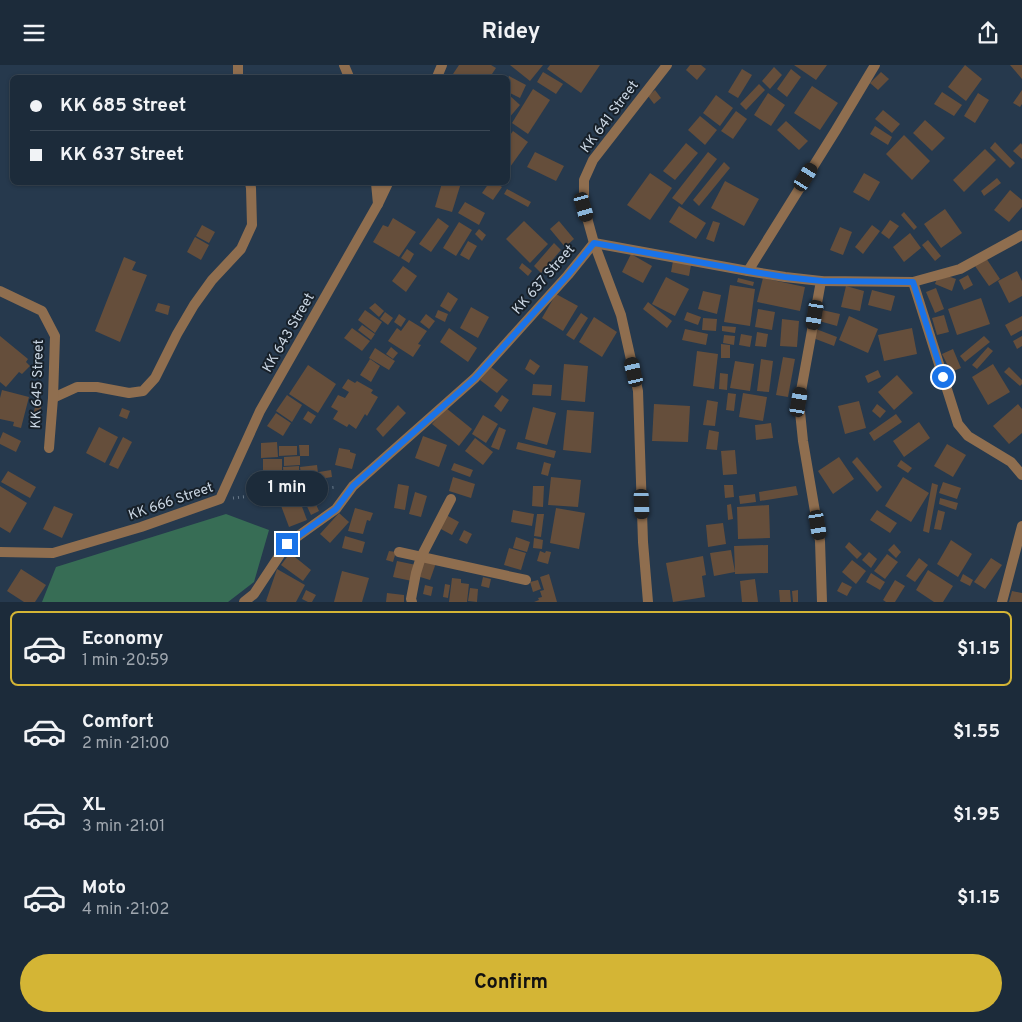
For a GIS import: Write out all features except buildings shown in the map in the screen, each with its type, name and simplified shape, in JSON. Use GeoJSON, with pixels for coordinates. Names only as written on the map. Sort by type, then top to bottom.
{"type":"FeatureCollection","features":[{"type":"Feature","properties":{"kind":"street","name":"KK 641 Street"},"geometry":{"type":"LineString","coordinates":[[648,602],[643,542],[638,391],[621,315],[594,243],[584,207],[584,179],[593,160],[667,65]]}},
{"type":"Feature","properties":{"kind":"street"},"geometry":{"type":"LineString","coordinates":[[748,271],[875,65]]}},
{"type":"Feature","properties":{"kind":"street"},"geometry":{"type":"LineString","coordinates":[[53,398],[77,387],[97,387],[129,393],[143,391],[155,378],[194,305],[212,281],[241,249],[252,225],[250,185]]}},
{"type":"Feature","properties":{"kind":"street"},"geometry":{"type":"LineString","coordinates":[[376,185],[378,204]]}},
{"type":"Feature","properties":{"kind":"street","name":"KK 643 Street"},"geometry":{"type":"LineString","coordinates":[[220,499],[260,411],[387,185]]}},
{"type":"Feature","properties":{"kind":"street","name":"KK 637 Street"},"geometry":{"type":"LineString","coordinates":[[244,602],[254,594],[287,544],[336,509],[353,486],[475,378],[568,275],[594,243],[785,277],[822,281],[913,282],[960,269],[1022,235]]}},
{"type":"Feature","properties":{"kind":"street"},"geometry":{"type":"LineString","coordinates":[[822,281],[799,402],[803,441],[820,541],[822,602]]}},
{"type":"Feature","properties":{"kind":"street"},"geometry":{"type":"LineString","coordinates":[[913,282],[958,424],[968,436],[1011,462],[1022,475]]}},
{"type":"Feature","properties":{"kind":"street","name":"KK 645 Street"},"geometry":{"type":"LineString","coordinates":[[0,291],[42,311],[55,335],[49,448]]}},
{"type":"Feature","properties":{"kind":"street","name":"KK 666 Street"},"geometry":{"type":"LineString","coordinates":[[0,552],[53,553],[141,527],[220,499]]}},
{"type":"Feature","properties":{"kind":"street"},"geometry":{"type":"LineString","coordinates":[[412,602],[416,573],[421,557],[451,499]]}},
{"type":"Feature","properties":{"kind":"street"},"geometry":{"type":"LineString","coordinates":[[1002,602],[1022,526]]}},
{"type":"Feature","properties":{"kind":"street"},"geometry":{"type":"LineString","coordinates":[[400,552],[526,580]]}},
{"type":"Feature","properties":{"kind":"path","name":"KK 666 Street"},"geometry":{"type":"LineString","coordinates":[[220,499],[353,486]]}},
{"type":"Feature","properties":{"kind":"green space"},"geometry":{"type":"Polygon","coordinates":[[[226,514],[269,530],[254,582],[228,602],[42,602],[56,567],[226,514]]]}},
{"type":"Feature","properties":{"kind":"route"},"geometry":{"type":"LineString","coordinates":[[287,544],[336,509],[353,486],[475,378],[568,275],[594,243],[785,277],[822,281],[913,282],[943,377]]}}]}
